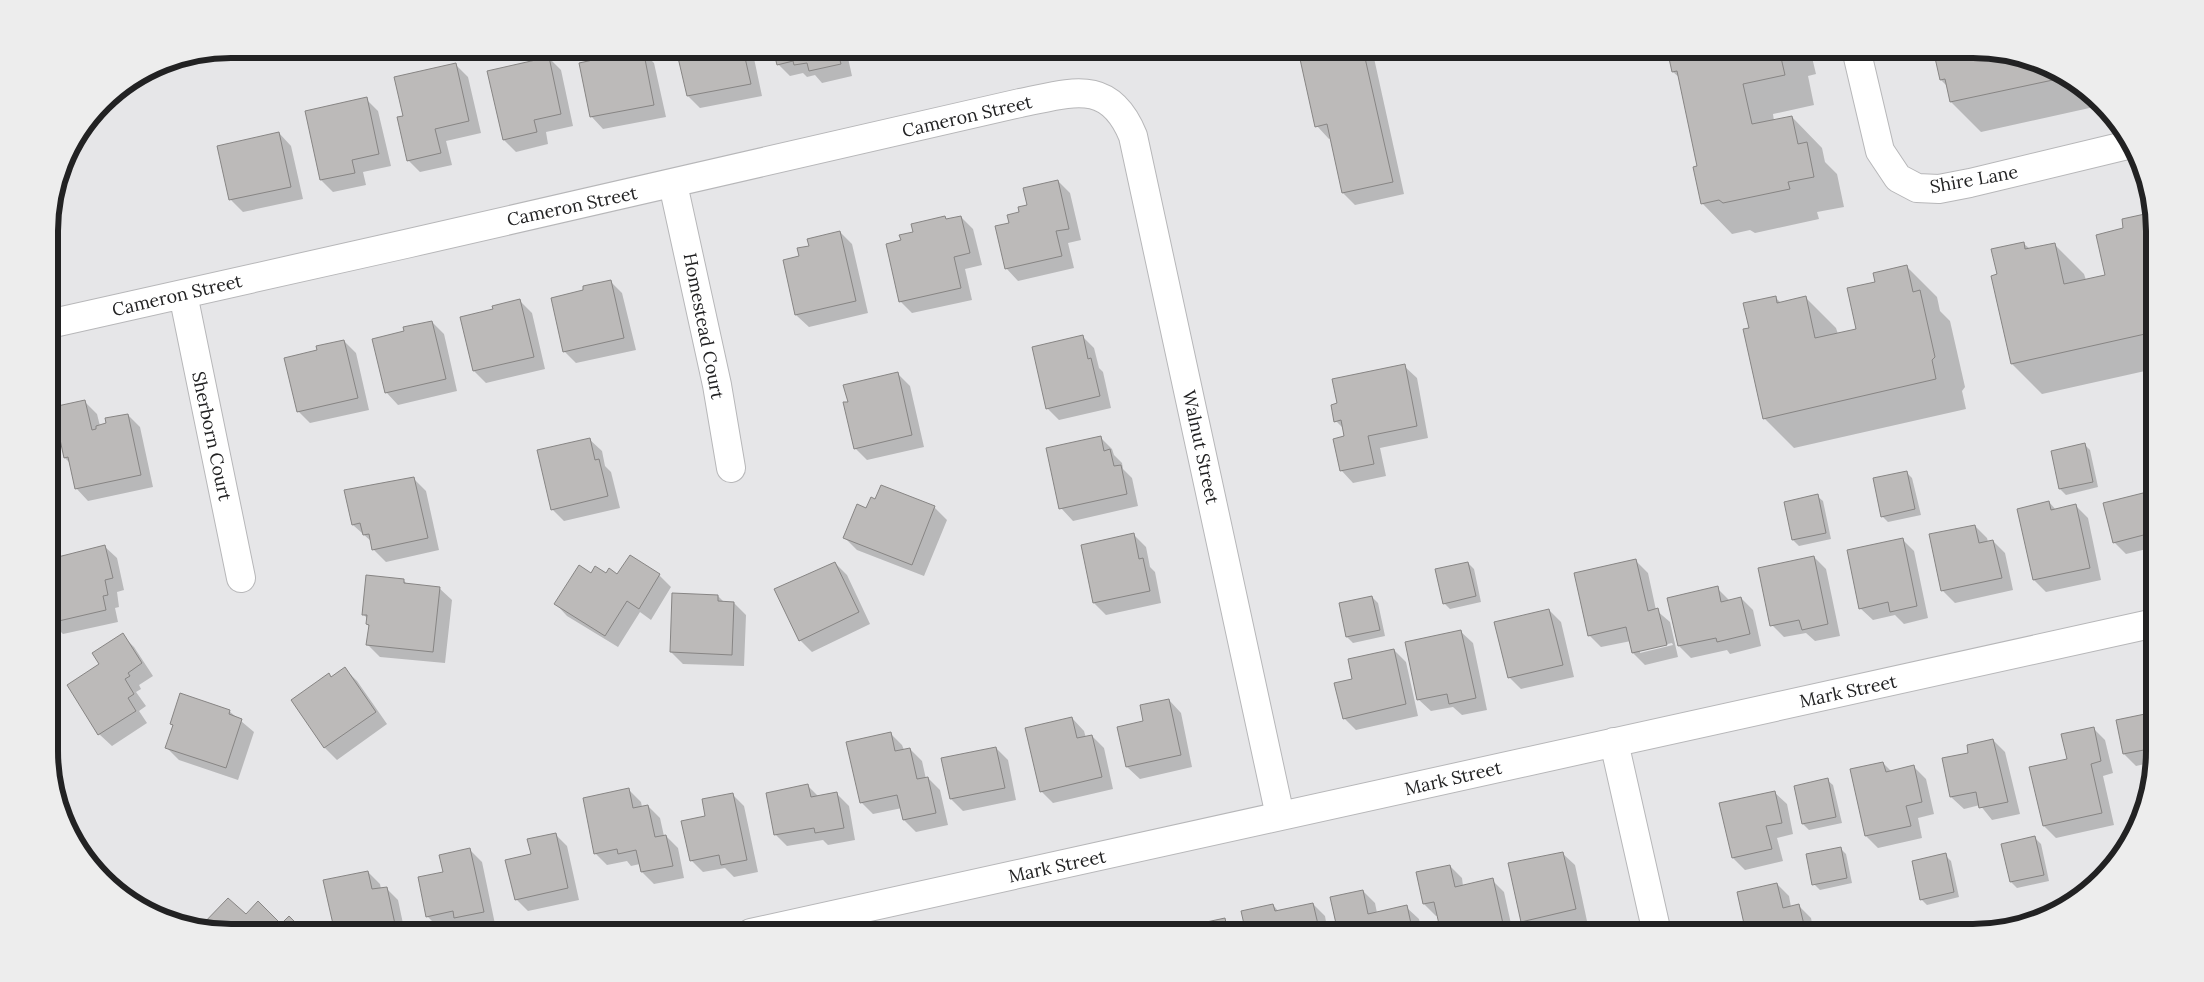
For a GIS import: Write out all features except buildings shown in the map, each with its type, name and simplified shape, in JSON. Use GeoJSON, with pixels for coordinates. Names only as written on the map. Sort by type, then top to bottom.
{"type":"FeatureCollection","features":[{"type":"Feature","properties":{"kind":"street","name":"Shire Lane"},"geometry":{"type":"LineString","coordinates":[[1858,58],[1880,151],[1898,178],[1917,188],[1939,189],[1970,183],[2124,146]]}},
{"type":"Feature","properties":{"kind":"street","name":"Cameron Street"},"geometry":{"type":"LineString","coordinates":[[58,322],[441,234],[673,184],[1020,103],[1076,92],[1095,94]]}},
{"type":"Feature","properties":{"kind":"street","name":"Walnut Street"},"geometry":{"type":"LineString","coordinates":[[1095,94],[1106,98],[1114,105],[1126,120],[1133,136],[1280,816]]}},
{"type":"Feature","properties":{"kind":"street","name":"Homestead Court"},"geometry":{"type":"LineString","coordinates":[[673,184],[717,385],[731,468]]}},
{"type":"Feature","properties":{"kind":"street","name":"Sherborn Court"},"geometry":{"type":"LineString","coordinates":[[183,294],[241,578]]}},
{"type":"Feature","properties":{"kind":"street","name":"Mark Street"},"geometry":{"type":"LineString","coordinates":[[792,924],[2146,625]]}},
{"type":"Feature","properties":{"kind":"street"},"geometry":{"type":"LineString","coordinates":[[1614,742],[1656,924]]}}]}
